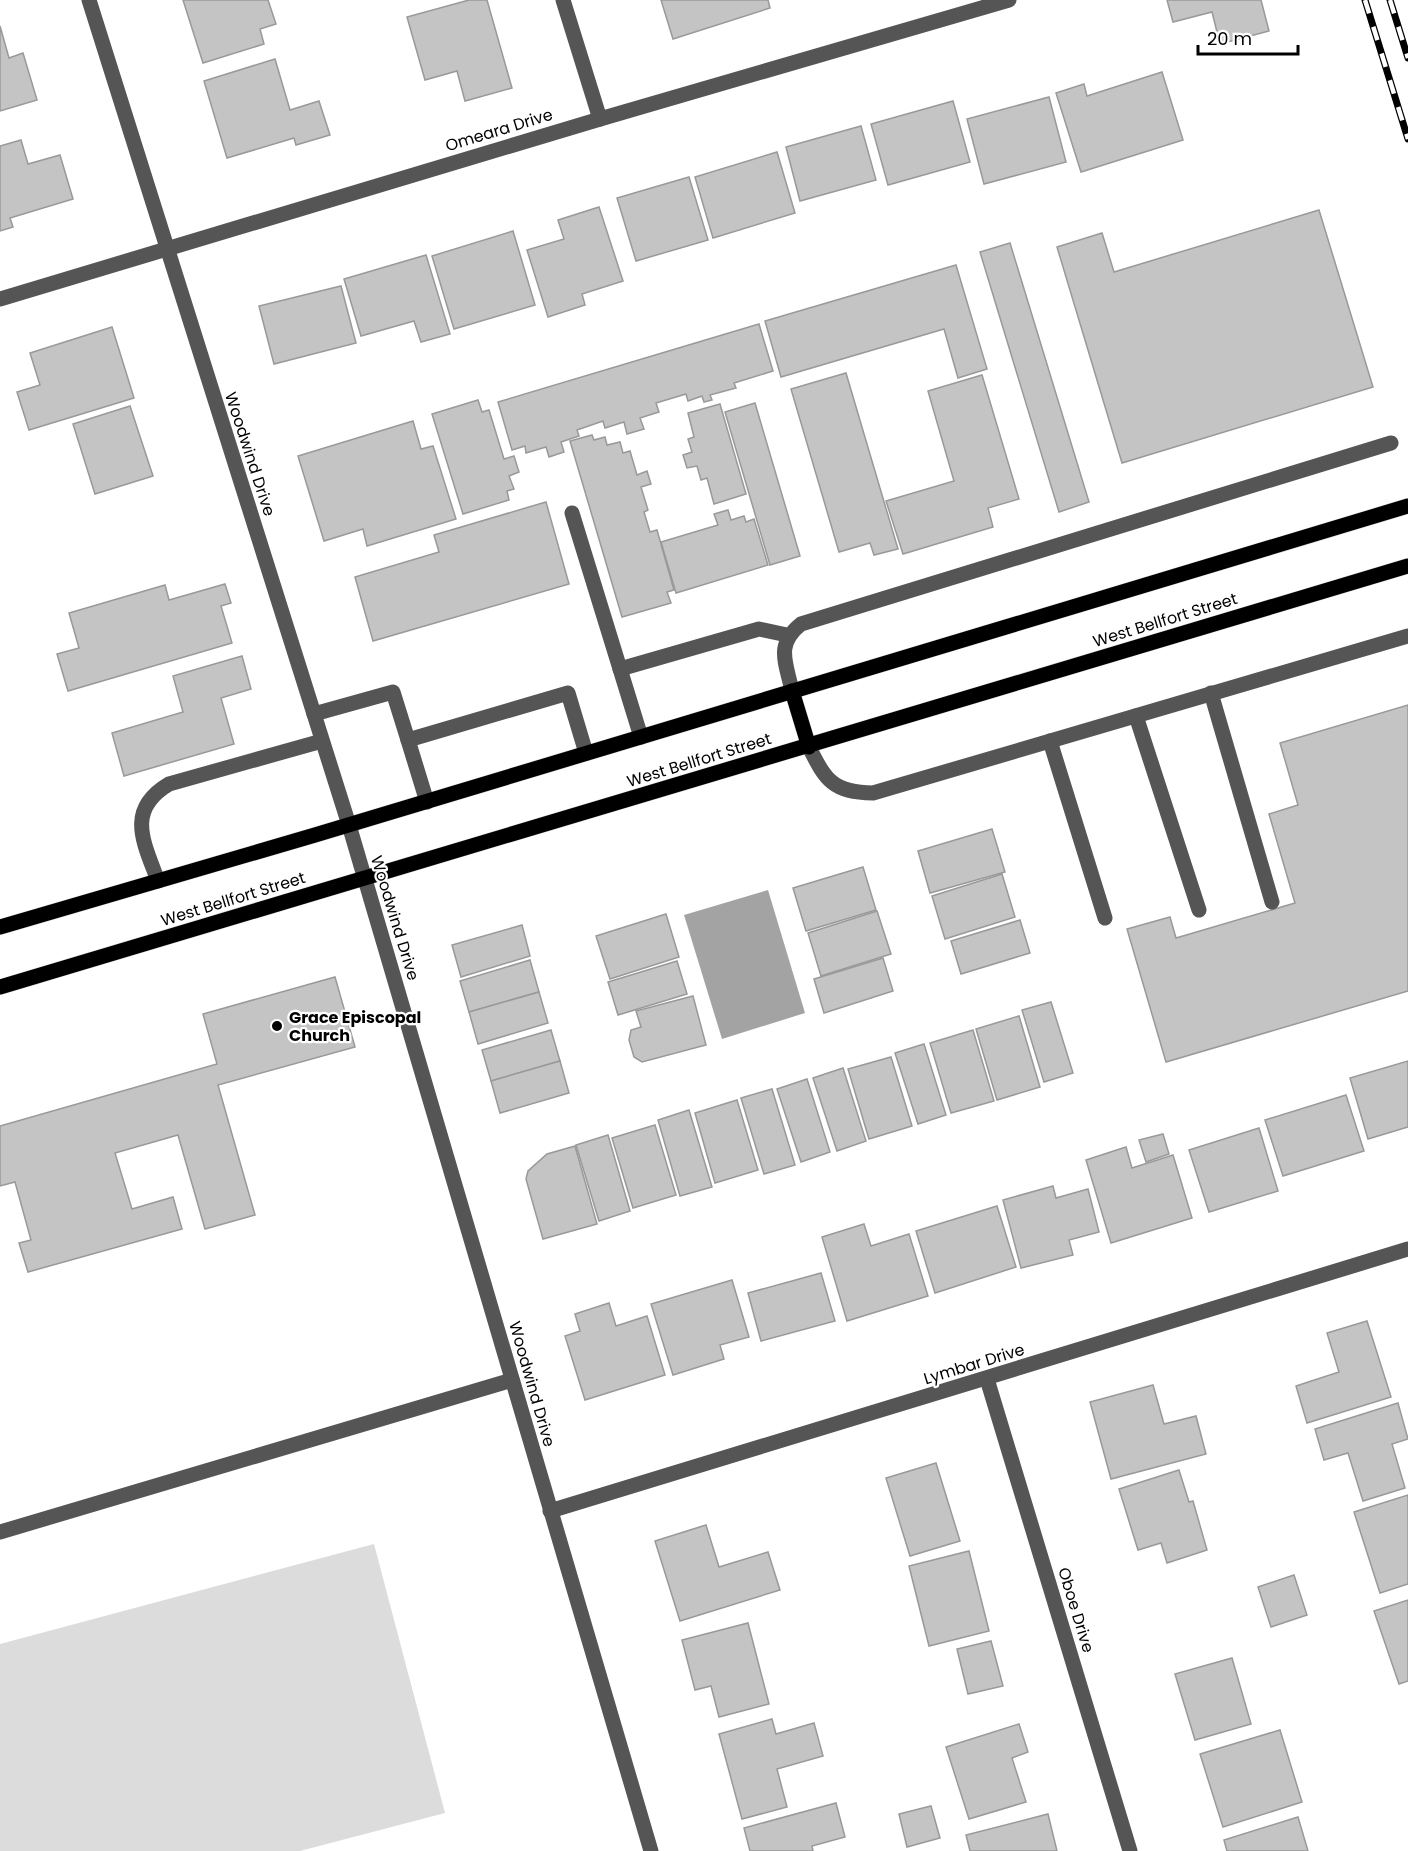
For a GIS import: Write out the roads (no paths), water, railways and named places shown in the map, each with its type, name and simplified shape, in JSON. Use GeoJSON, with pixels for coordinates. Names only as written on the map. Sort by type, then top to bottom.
{"type":"FeatureCollection","features":[{"type":"Feature","properties":{"kind":"main road"},"geometry":{"type":"LineString","coordinates":[[0,927],[427,802],[1408,506]]}},
{"type":"Feature","properties":{"kind":"main road","name":"West Bellfort Street"},"geometry":{"type":"LineString","coordinates":[[0,987],[1408,566]]}},
{"type":"Feature","properties":{"kind":"main road"},"geometry":{"type":"LineString","coordinates":[[792,691],[808,747]]}},
{"type":"Feature","properties":{"kind":"street","name":"Woodwind Drive"},"geometry":{"type":"LineString","coordinates":[[89,0],[349,825],[651,1851]]}},
{"type":"Feature","properties":{"kind":"street"},"geometry":{"type":"LineString","coordinates":[[563,0],[600,118]]}},
{"type":"Feature","properties":{"kind":"street","name":"Omeara Drive"},"geometry":{"type":"LineString","coordinates":[[0,299],[600,118],[1009,0]]}},
{"type":"Feature","properties":{"kind":"street"},"geometry":{"type":"LineString","coordinates":[[792,691],[783,650],[787,635],[801,624],[1391,443]]}},
{"type":"Feature","properties":{"kind":"street"},"geometry":{"type":"LineString","coordinates":[[572,513],[641,736]]}},
{"type":"Feature","properties":{"kind":"street"},"geometry":{"type":"LineString","coordinates":[[620,669],[759,629],[787,635]]}},
{"type":"Feature","properties":{"kind":"street"},"geometry":{"type":"LineString","coordinates":[[808,747],[822,773],[847,792],[873,793],[1408,636]]}},
{"type":"Feature","properties":{"kind":"street"},"geometry":{"type":"LineString","coordinates":[[314,714],[393,692],[427,802]]}},
{"type":"Feature","properties":{"kind":"street"},"geometry":{"type":"LineString","coordinates":[[408,740],[568,693],[586,753]]}},
{"type":"Feature","properties":{"kind":"street"},"geometry":{"type":"LineString","coordinates":[[1211,693],[1272,902]]}},
{"type":"Feature","properties":{"kind":"street"},"geometry":{"type":"LineString","coordinates":[[1136,716],[1198,910]]}},
{"type":"Feature","properties":{"kind":"street"},"geometry":{"type":"LineString","coordinates":[[158,882],[140,825],[144,807],[155,792],[169,784],[322,741]]}},
{"type":"Feature","properties":{"kind":"street"},"geometry":{"type":"LineString","coordinates":[[1050,741],[1105,918]]}},
{"type":"Feature","properties":{"kind":"street","name":"Lymbar Drive"},"geometry":{"type":"LineString","coordinates":[[550,1511],[1408,1249]]}},
{"type":"Feature","properties":{"kind":"street","name":"Oboe Drive"},"geometry":{"type":"LineString","coordinates":[[987,1379],[1130,1851]]}},
{"type":"Feature","properties":{"kind":"street"},"geometry":{"type":"LineString","coordinates":[[0,1532],[512,1380]]}},
{"type":"Feature","properties":{"kind":"railway"},"geometry":{"type":"LineString","coordinates":[[1365,0],[1408,139]]}},
{"type":"Feature","properties":{"kind":"railway"},"geometry":{"type":"LineString","coordinates":[[1390,0],[1408,58]]}},
{"type":"Feature","properties":{"kind":"place","name":"Grace Episcopal Church"},"geometry":{"type":"Point","coordinates":[277,1026]}}]}
